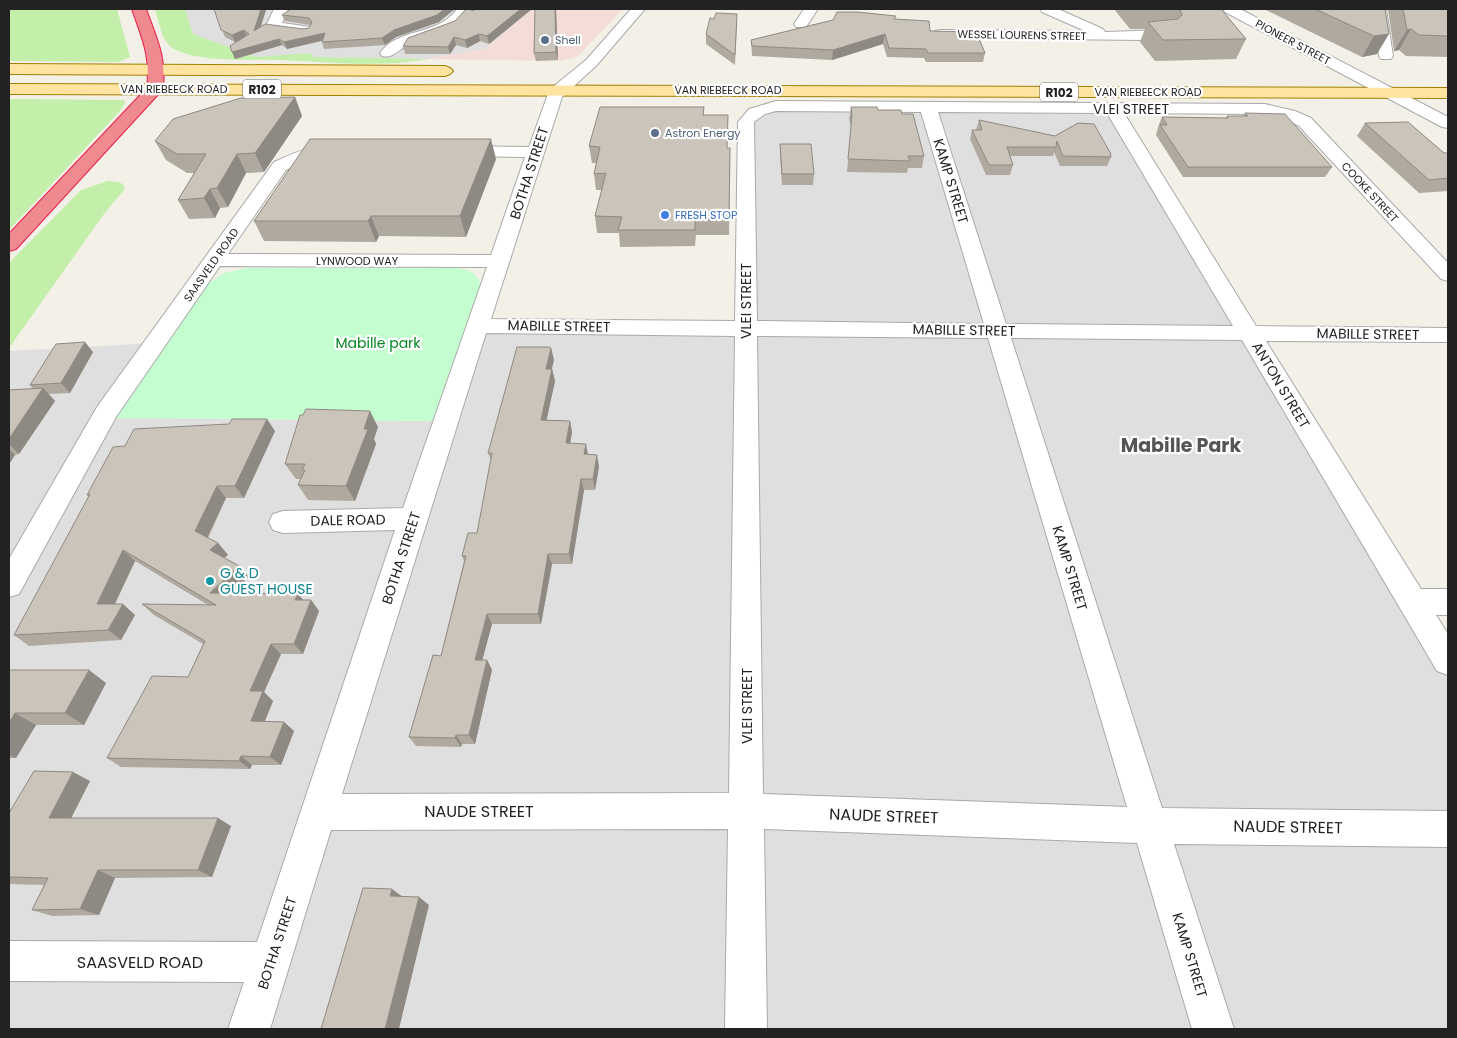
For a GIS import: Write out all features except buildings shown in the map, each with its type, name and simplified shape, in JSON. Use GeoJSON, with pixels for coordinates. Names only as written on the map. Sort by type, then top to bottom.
{"type":"FeatureCollection","features":[{"type":"Feature","properties":{"kind":"highway"},"geometry":{"type":"LineString","coordinates":[[9,246],[154,89],[157,69],[155,55],[139,9]]}},
{"type":"Feature","properties":{"kind":"main road","name":"VAN RIEBEECK ROAD"},"geometry":{"type":"LineString","coordinates":[[9,69],[461,71]]}},
{"type":"Feature","properties":{"kind":"main road","name":"VAN RIEBEECK ROAD"},"geometry":{"type":"LineString","coordinates":[[567,78],[599,72]]}},
{"type":"Feature","properties":{"kind":"main road"},"geometry":{"type":"LineString","coordinates":[[1327,75],[1386,75]]}},
{"type":"Feature","properties":{"kind":"main road"},"geometry":{"type":"LineString","coordinates":[[1175,77],[1257,83],[1343,84],[1390,93]]}},
{"type":"Feature","properties":{"kind":"main road","name":"VAN RIEBEECK ROAD"},"geometry":{"type":"LineString","coordinates":[[9,88],[154,89],[567,78],[1448,93]]}},
{"type":"Feature","properties":{"kind":"street"},"geometry":{"type":"LineString","coordinates":[[281,9],[266,28],[306,30]]}},
{"type":"Feature","properties":{"kind":"street"},"geometry":{"type":"LineString","coordinates":[[387,54],[395,45],[444,26],[459,16],[464,9]]}},
{"type":"Feature","properties":{"kind":"street"},"geometry":{"type":"LineString","coordinates":[[567,78],[591,64],[638,9]]}},
{"type":"Feature","properties":{"kind":"street"},"geometry":{"type":"LineString","coordinates":[[801,24],[811,9]]}},
{"type":"Feature","properties":{"kind":"street","name":"WESSEL LOURENS STREET"},"geometry":{"type":"LineString","coordinates":[[1047,9],[1103,36]]}},
{"type":"Feature","properties":{"kind":"street","name":"PIONEER STREET"},"geometry":{"type":"LineString","coordinates":[[1230,9],[1448,123]]}},
{"type":"Feature","properties":{"kind":"street"},"geometry":{"type":"LineString","coordinates":[[1379,9],[1386,56]]}},
{"type":"Feature","properties":{"kind":"street","name":"WESSEL LOURENS STREET"},"geometry":{"type":"LineString","coordinates":[[940,34],[1148,36],[1166,34]]}},
{"type":"Feature","properties":{"kind":"street","name":"BOTHA STREET"},"geometry":{"type":"LineString","coordinates":[[249,1029],[413,519],[479,326],[535,152],[554,97],[567,78]]}},
{"type":"Feature","properties":{"kind":"street","name":"VLEI STREET"},"geometry":{"type":"LineString","coordinates":[[746,1029],[746,122],[750,115],[760,109],[776,106],[1265,109],[1289,114]]}},
{"type":"Feature","properties":{"kind":"street","name":"KAMP STREET"},"geometry":{"type":"LineString","coordinates":[[928,107],[1213,1029]]}},
{"type":"Feature","properties":{"kind":"street","name":"ANTON STREET"},"geometry":{"type":"LineString","coordinates":[[1113,108],[1448,661]]}},
{"type":"Feature","properties":{"kind":"street","name":"COOKE STREET"},"geometry":{"type":"LineString","coordinates":[[1289,114],[1305,122],[1448,275]]}},
{"type":"Feature","properties":{"kind":"street","name":"SAASVELD ROAD"},"geometry":{"type":"LineString","coordinates":[[9,585],[106,412],[280,166],[296,157],[316,152],[354,151]]}},
{"type":"Feature","properties":{"kind":"street"},"geometry":{"type":"LineString","coordinates":[[440,151],[535,152]]}},
{"type":"Feature","properties":{"kind":"street","name":"LYNWOOD WAY"},"geometry":{"type":"LineString","coordinates":[[214,260],[500,261]]}},
{"type":"Feature","properties":{"kind":"street","name":"MABILLE STREET"},"geometry":{"type":"LineString","coordinates":[[479,326],[1448,335]]}},
{"type":"Feature","properties":{"kind":"street","name":"DALE ROAD"},"geometry":{"type":"LineString","coordinates":[[283,522],[413,519]]}},
{"type":"Feature","properties":{"kind":"street"},"geometry":{"type":"LineString","coordinates":[[1412,602],[1448,602]]}},
{"type":"Feature","properties":{"kind":"street","name":"NAUDE STREET"},"geometry":{"type":"LineString","coordinates":[[319,812],[747,811],[1150,826],[1448,829]]}},
{"type":"Feature","properties":{"kind":"street","name":"SAASVELD ROAD"},"geometry":{"type":"LineString","coordinates":[[9,961],[271,962]]}},
{"type":"Feature","properties":{"kind":"shaded area"},"geometry":{"type":"Polygon","coordinates":[[[185,9],[532,9],[485,49],[428,59],[256,57],[193,34],[185,9]]]}},
{"type":"Feature","properties":{"kind":"shaded area"},"geometry":{"type":"Polygon","coordinates":[[[532,9],[623,9],[577,57],[559,61],[428,59],[485,49],[532,9]]]}},
{"type":"Feature","properties":{"kind":"shaded area"},"geometry":{"type":"Polygon","coordinates":[[[1112,109],[1448,666],[1448,1029],[9,1029],[9,351],[154,343],[102,418],[448,421],[480,327],[748,330],[748,122],[761,110],[1112,109]]]}},
{"type":"Feature","properties":{"kind":"green space"},"geometry":{"type":"Polygon","coordinates":[[[9,9],[117,9],[130,57],[118,62],[9,61],[9,9]]]}},
{"type":"Feature","properties":{"kind":"green space"},"geometry":{"type":"Polygon","coordinates":[[[155,9],[185,9],[193,34],[256,57],[310,53],[313,57],[428,59],[410,62],[354,64],[226,59],[197,56],[170,46],[161,31],[155,9]]]}},
{"type":"Feature","properties":{"kind":"green space"},"geometry":{"type":"Polygon","coordinates":[[[9,99],[124,100],[125,103],[120,111],[9,230],[9,99]]]}},
{"type":"Feature","properties":{"kind":"green space"},"geometry":{"type":"Polygon","coordinates":[[[108,181],[119,182],[124,185],[124,190],[104,214],[9,348],[9,263],[81,190],[108,181]]]}},
{"type":"Feature","properties":{"kind":"green space","name":"Mabille park"},"geometry":{"type":"Polygon","coordinates":[[[448,267],[464,269],[474,273],[480,287],[432,421],[116,418],[206,285],[224,273],[248,268],[448,267]]]}},
{"type":"Feature","properties":{"kind":"place","name":"Shell"},"geometry":{"type":"Point","coordinates":[545,40]}},
{"type":"Feature","properties":{"kind":"place","name":"Astron Energy"},"geometry":{"type":"Point","coordinates":[655,133]}},
{"type":"Feature","properties":{"kind":"place","name":"FRESH STOP"},"geometry":{"type":"Point","coordinates":[665,215]}},
{"type":"Feature","properties":{"kind":"place","name":"G & D GUEST HOUSE"},"geometry":{"type":"Point","coordinates":[210,581]}},
{"type":"Feature","properties":{"kind":"district","name":"Mabille Park"},"geometry":{"type":"Point","coordinates":[1181,445]}}]}
